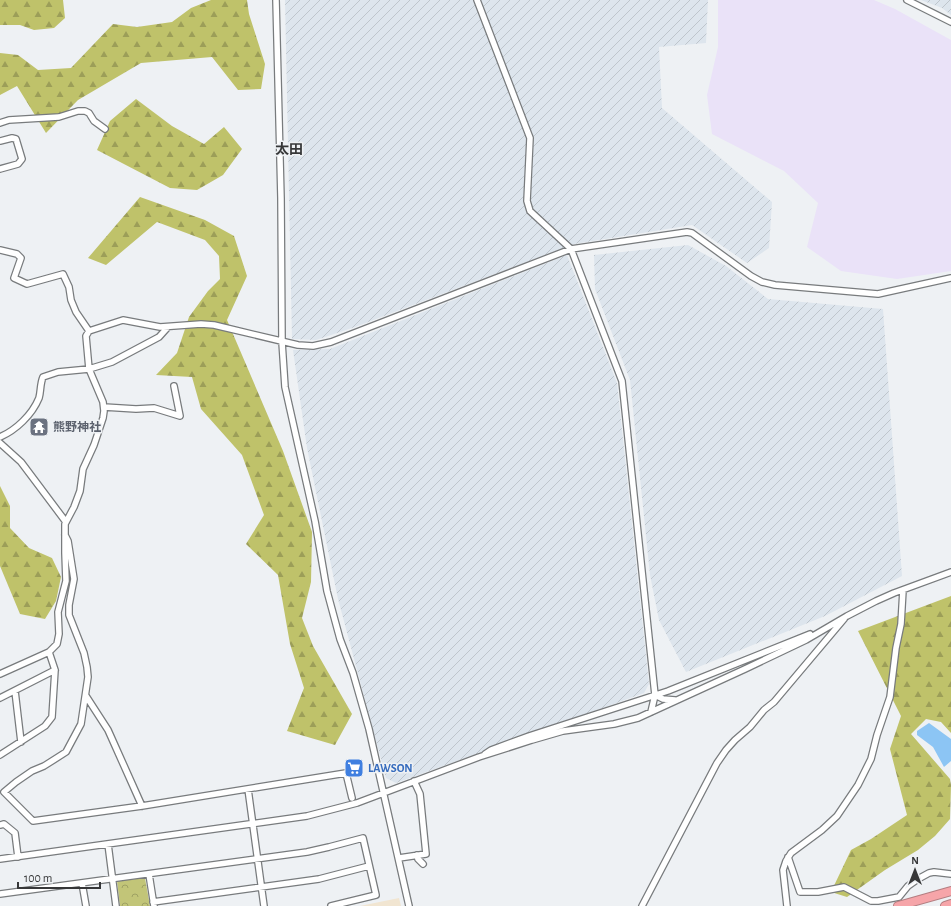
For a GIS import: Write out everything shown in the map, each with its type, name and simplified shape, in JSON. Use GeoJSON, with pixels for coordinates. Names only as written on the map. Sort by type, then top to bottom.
{"type":"FeatureCollection","features":[{"type":"Feature","properties":{"kind":"highway"},"geometry":{"type":"LineString","coordinates":[[898,906],[951,891]]}},
{"type":"Feature","properties":{"kind":"highway"},"geometry":{"type":"LineString","coordinates":[[945,906],[951,904]]}},
{"type":"Feature","properties":{"kind":"street"},"geometry":{"type":"LineString","coordinates":[[276,0],[281,198],[282,342],[285,387],[315,521],[328,591],[340,639],[353,673],[362,703],[384,792],[409,906]]}},
{"type":"Feature","properties":{"kind":"street"},"geometry":{"type":"LineString","coordinates":[[477,0],[530,138],[527,201],[530,212],[571,249],[622,381],[654,695],[650,712]]}},
{"type":"Feature","properties":{"kind":"street"},"geometry":{"type":"LineString","coordinates":[[907,0],[951,22]]}},
{"type":"Feature","properties":{"kind":"street"},"geometry":{"type":"LineString","coordinates":[[0,123],[9,120],[59,117],[78,111],[85,111],[89,113],[94,121],[105,129]]}},
{"type":"Feature","properties":{"kind":"street"},"geometry":{"type":"LineString","coordinates":[[0,141],[12,138],[16,139],[22,159],[18,164],[0,169]]}},
{"type":"Feature","properties":{"kind":"street"},"geometry":{"type":"LineString","coordinates":[[0,674],[49,652],[57,644],[59,634],[58,612],[66,581],[64,535],[66,522],[80,492],[83,469],[94,445],[103,418],[103,402],[90,368],[86,336],[89,331],[123,320],[160,327],[201,324],[214,325],[282,342],[313,346],[331,342],[571,249],[687,232],[692,233],[751,276],[762,282],[775,285],[878,294],[951,278]]}},
{"type":"Feature","properties":{"kind":"street"},"geometry":{"type":"LineString","coordinates":[[0,250],[17,254],[21,258],[14,278],[27,284],[63,274],[69,287],[71,300],[76,312],[89,331]]}},
{"type":"Feature","properties":{"kind":"street"},"geometry":{"type":"LineString","coordinates":[[0,437],[18,425],[33,409],[39,397],[43,377],[58,372],[90,368],[112,362],[158,337],[168,327]]}},
{"type":"Feature","properties":{"kind":"street"},"geometry":{"type":"LineString","coordinates":[[104,407],[136,409],[154,408],[180,416],[174,386]]}},
{"type":"Feature","properties":{"kind":"street"},"geometry":{"type":"LineString","coordinates":[[0,443],[21,462],[66,522]]}},
{"type":"Feature","properties":{"kind":"street"},"geometry":{"type":"LineString","coordinates":[[64,535],[68,541],[74,579],[69,605],[69,614],[84,654],[87,667],[88,677],[86,696],[81,724],[66,752],[44,766],[32,771],[4,792],[33,821],[142,806],[346,773],[352,798]]}},
{"type":"Feature","properties":{"kind":"street"},"geometry":{"type":"LineString","coordinates":[[0,859],[307,816],[357,803],[479,757],[532,740],[563,731],[614,724],[638,718],[745,670],[806,640],[876,601],[951,572]]}},
{"type":"Feature","properties":{"kind":"street"},"geometry":{"type":"LineString","coordinates":[[787,906],[783,870],[790,853],[822,830],[837,816],[858,785],[871,759],[877,735],[890,698],[896,648],[901,624],[903,590]]}},
{"type":"Feature","properties":{"kind":"street"},"geometry":{"type":"LineString","coordinates":[[642,906],[717,763],[726,750],[750,727],[764,710],[774,702],[847,616]]}},
{"type":"Feature","properties":{"kind":"street"},"geometry":{"type":"LineString","coordinates":[[479,757],[491,750],[529,736],[654,695],[828,627]]}},
{"type":"Feature","properties":{"kind":"street"},"geometry":{"type":"LineString","coordinates":[[0,755],[45,726],[52,717],[55,670],[49,652]]}},
{"type":"Feature","properties":{"kind":"street"},"geometry":{"type":"LineString","coordinates":[[0,698],[55,670]]}},
{"type":"Feature","properties":{"kind":"street"},"geometry":{"type":"LineString","coordinates":[[15,690],[21,742]]}},
{"type":"Feature","properties":{"kind":"street"},"geometry":{"type":"LineString","coordinates":[[654,695],[663,699],[677,700]]}},
{"type":"Feature","properties":{"kind":"street"},"geometry":{"type":"LineString","coordinates":[[86,696],[108,730],[142,806]]}},
{"type":"Feature","properties":{"kind":"street"},"geometry":{"type":"LineString","coordinates":[[399,858],[426,854],[420,794],[414,781]]}},
{"type":"Feature","properties":{"kind":"street"},"geometry":{"type":"LineString","coordinates":[[248,789],[264,906]]}},
{"type":"Feature","properties":{"kind":"street"},"geometry":{"type":"LineString","coordinates":[[0,825],[4,824],[15,833],[18,857]]}},
{"type":"Feature","properties":{"kind":"street"},"geometry":{"type":"LineString","coordinates":[[0,894],[307,852],[363,838],[376,895],[331,906]]}},
{"type":"Feature","properties":{"kind":"street"},"geometry":{"type":"LineString","coordinates":[[108,844],[116,906]]}},
{"type":"Feature","properties":{"kind":"street"},"geometry":{"type":"LineString","coordinates":[[417,855],[418,859],[423,864]]}},
{"type":"Feature","properties":{"kind":"street"},"geometry":{"type":"LineString","coordinates":[[788,857],[800,892],[818,892],[844,887],[870,904],[891,899],[903,894],[908,886],[929,873],[934,872],[951,874]]}},
{"type":"Feature","properties":{"kind":"street"},"geometry":{"type":"LineString","coordinates":[[149,874],[153,904],[319,879],[369,866]]}},
{"type":"Feature","properties":{"kind":"street"},"geometry":{"type":"LineString","coordinates":[[82,883],[86,906]]}},
{"type":"Feature","properties":{"kind":"shaded area"},"geometry":{"type":"Polygon","coordinates":[[[285,0],[708,0],[706,43],[659,47],[662,108],[772,202],[769,248],[747,263],[692,225],[574,244],[355,327],[316,340],[292,339],[285,0]]]}},
{"type":"Feature","properties":{"kind":"shaded area"},"geometry":{"type":"Polygon","coordinates":[[[718,0],[874,0],[895,9],[951,40],[951,271],[897,279],[841,271],[807,247],[818,203],[784,171],[712,134],[707,95],[718,47],[718,0]]]}},
{"type":"Feature","properties":{"kind":"shaded area"},"geometry":{"type":"Polygon","coordinates":[[[921,0],[951,0],[951,15],[942,8],[921,0]]]}},
{"type":"Feature","properties":{"kind":"shaded area"},"geometry":{"type":"Polygon","coordinates":[[[688,245],[726,266],[768,299],[883,309],[902,576],[825,616],[686,672],[659,620],[650,575],[630,380],[595,289],[594,255],[688,245]]]}},
{"type":"Feature","properties":{"kind":"shaded area"},"geometry":{"type":"Polygon","coordinates":[[[567,255],[617,383],[649,684],[644,693],[396,783],[386,778],[338,599],[307,448],[293,350],[330,349],[567,255]]]}},
{"type":"Feature","properties":{"kind":"shaded area"},"geometry":{"type":"Polygon","coordinates":[[[399,898],[401,906],[360,906],[399,898]]]}},
{"type":"Feature","properties":{"kind":"green space"},"geometry":{"type":"Polygon","coordinates":[[[0,0],[63,0],[65,18],[54,28],[34,30],[20,25],[0,25],[0,0]]]}},
{"type":"Feature","properties":{"kind":"green space"},"geometry":{"type":"Polygon","coordinates":[[[211,0],[247,0],[249,14],[265,64],[261,89],[238,90],[212,57],[141,63],[78,100],[46,133],[17,86],[0,95],[0,53],[18,55],[38,70],[71,68],[113,24],[137,27],[172,22],[191,8],[211,0]]]}},
{"type":"Feature","properties":{"kind":"green space"},"geometry":{"type":"Polygon","coordinates":[[[136,99],[172,126],[204,144],[224,127],[242,149],[223,175],[197,190],[170,188],[97,150],[110,121],[136,99]]]}},
{"type":"Feature","properties":{"kind":"green space"},"geometry":{"type":"Polygon","coordinates":[[[140,197],[205,220],[234,236],[247,276],[227,320],[283,451],[312,532],[311,582],[302,618],[313,646],[352,714],[335,745],[287,731],[304,688],[290,644],[278,575],[246,544],[264,515],[242,455],[201,409],[192,377],[156,375],[177,353],[189,317],[208,291],[220,279],[219,256],[205,240],[157,222],[106,265],[88,258],[140,197]]]}},
{"type":"Feature","properties":{"kind":"green space"},"geometry":{"type":"Polygon","coordinates":[[[0,486],[10,506],[10,528],[29,548],[52,558],[61,577],[56,601],[45,619],[20,614],[0,566],[0,486]]]}},
{"type":"Feature","properties":{"kind":"green space"},"geometry":{"type":"Polygon","coordinates":[[[951,596],[951,733],[941,722],[926,719],[911,734],[950,779],[950,819],[935,836],[918,850],[885,870],[847,897],[831,892],[851,850],[871,839],[907,815],[890,749],[901,716],[858,631],[951,596]]]}},
{"type":"Feature","properties":{"kind":"green space"},"geometry":{"type":"Polygon","coordinates":[[[145,878],[150,906],[120,906],[117,881],[145,878]]]}},
{"type":"Feature","properties":{"kind":"water"},"geometry":{"type":"Polygon","coordinates":[[[929,723],[951,739],[951,761],[944,767],[933,747],[917,735],[917,731],[929,723]]]}},
{"type":"Feature","properties":{"kind":"place","name":"熊野神社"},"geometry":{"type":"Point","coordinates":[39,427]}},
{"type":"Feature","properties":{"kind":"place","name":"LAWSON"},"geometry":{"type":"Point","coordinates":[354,768]}},
{"type":"Feature","properties":{"kind":"district","name":"太田"},"geometry":{"type":"Point","coordinates":[289,150]}}]}
